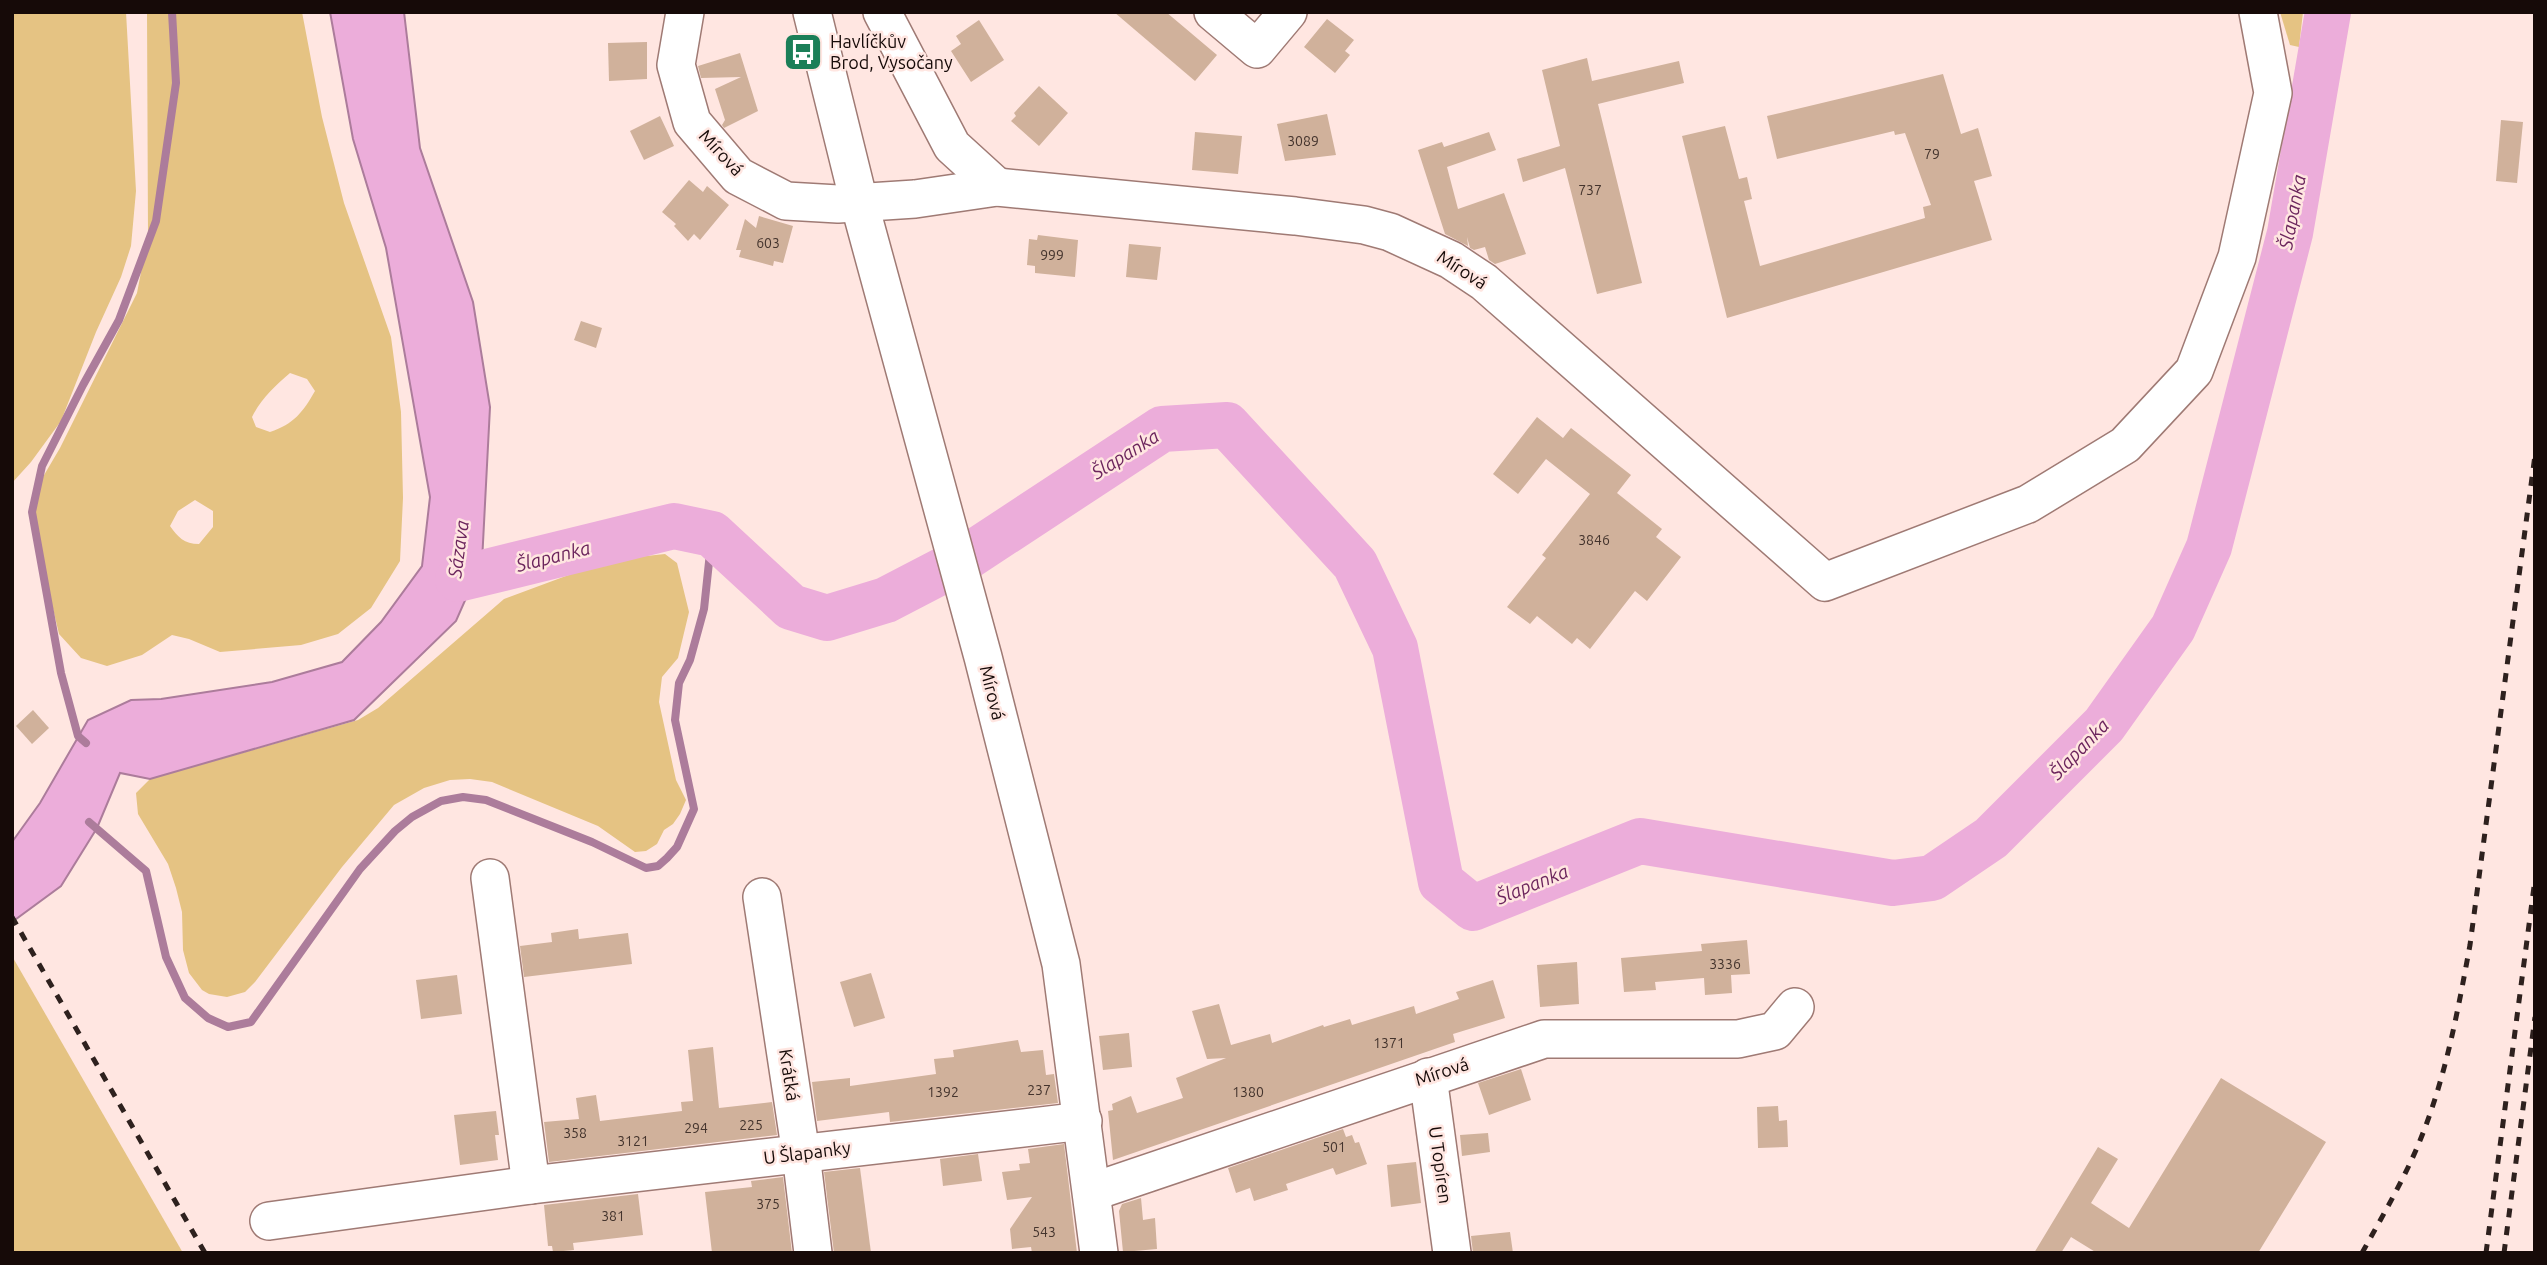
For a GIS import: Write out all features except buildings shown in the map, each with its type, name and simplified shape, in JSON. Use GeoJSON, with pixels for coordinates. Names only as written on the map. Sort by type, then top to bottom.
{"type":"FeatureCollection","features":[{"type":"Feature","properties":{"kind":"street","name":"Mírová"},"geometry":{"type":"LineString","coordinates":[[685,12],[676,65],[692,122],[738,176],[786,201],[838,204],[915,200],[997,187],[1295,216],[1364,225],[1390,232],[1451,260],[1484,282],[1825,582],[2028,504],[2124,445],[2194,371],[2237,257],[2273,93],[2258,12]]}},
{"type":"Feature","properties":{"kind":"street","name":"Mírová"},"geometry":{"type":"LineString","coordinates":[[811,12],[1062,964],[1099,1253]]}},
{"type":"Feature","properties":{"kind":"street"},"geometry":{"type":"LineString","coordinates":[[883,12],[952,146],[997,187]]}},
{"type":"Feature","properties":{"kind":"street"},"geometry":{"type":"LineString","coordinates":[[1213,12],[1257,49],[1289,12]]}},
{"type":"Feature","properties":{"kind":"street"},"geometry":{"type":"LineString","coordinates":[[490,878],[531,1185]]}},
{"type":"Feature","properties":{"kind":"street","name":"Krátká"},"geometry":{"type":"LineString","coordinates":[[762,897],[801,1154],[813,1253]]}},
{"type":"Feature","properties":{"kind":"street","name":"Mírová"},"geometry":{"type":"LineString","coordinates":[[1092,1192],[1544,1039],[1738,1039],[1775,1031],[1796,1007]]}},
{"type":"Feature","properties":{"kind":"street","name":"U Topíren"},"geometry":{"type":"LineString","coordinates":[[1428,1077],[1452,1253]]}},
{"type":"Feature","properties":{"kind":"street","name":"U Šlapanky"},"geometry":{"type":"LineString","coordinates":[[269,1221],[531,1185],[1083,1121]]}},
{"type":"Feature","properties":{"kind":"shaded area"},"geometry":{"type":"Polygon","coordinates":[[[12,12],[126,12],[136,191],[131,246],[121,277],[61,421],[12,483],[12,12]]]}},
{"type":"Feature","properties":{"kind":"shaded area"},"geometry":{"type":"Polygon","coordinates":[[[147,12],[302,12],[322,117],[344,203],[391,337],[401,412],[403,498],[400,561],[371,608],[338,634],[301,645],[220,652],[172,635],[142,655],[107,666],[81,658],[59,634],[35,532],[37,487],[60,448],[137,293],[148,236],[147,12]],[[290,373],[256,410],[252,417],[256,427],[270,432],[285,425],[302,411],[311,398],[315,391],[307,379],[290,373]],[[195,500],[178,511],[170,526],[182,539],[199,544],[213,527],[213,511],[195,500]]]}},
{"type":"Feature","properties":{"kind":"shaded area"},"geometry":{"type":"Polygon","coordinates":[[[2280,12],[2303,12],[2299,47],[2290,45],[2280,12]]]}},
{"type":"Feature","properties":{"kind":"shaded area"},"geometry":{"type":"Polygon","coordinates":[[[665,554],[677,563],[689,612],[678,658],[662,677],[659,702],[676,780],[686,800],[680,814],[673,824],[664,830],[657,844],[646,851],[635,852],[598,826],[492,782],[450,780],[424,788],[394,805],[245,992],[227,997],[202,990],[189,973],[183,950],[182,912],[168,864],[138,814],[136,793],[150,779],[358,720],[378,708],[504,599],[609,560],[665,554]]]}},
{"type":"Feature","properties":{"kind":"shaded area"},"geometry":{"type":"Polygon","coordinates":[[[12,956],[183,1253],[12,1253],[12,956]]]}},
{"type":"Feature","properties":{"kind":"water","name":"Sázava"},"geometry":{"type":"Polygon","coordinates":[[[330,12],[404,12],[420,148],[473,302],[490,407],[482,562],[456,621],[354,720],[150,779],[120,773],[97,828],[61,886],[12,922],[12,842],[40,803],[88,720],[131,700],[161,699],[272,682],[342,662],[381,622],[422,566],[430,497],[386,248],[353,139],[330,12]]]}},
{"type":"Feature","properties":{"kind":"waterway"},"geometry":{"type":"LineString","coordinates":[[86,743],[78,736],[61,673],[32,512],[42,466],[119,320],[156,221],[176,83],[172,12]]}},
{"type":"Feature","properties":{"kind":"waterway","name":"Šlapanka"},"geometry":{"type":"LineString","coordinates":[[458,579],[674,526],[712,534],[791,607],[827,618],[886,600],[961,561],[1162,429],[1227,425],[1355,564],[1395,648],[1441,882],[1473,908],[1640,841],[1893,883],[1932,878],[1991,838],[2104,725],[2173,628],[2209,547],[2290,233],[2328,12]]}},
{"type":"Feature","properties":{"kind":"waterway"},"geometry":{"type":"LineString","coordinates":[[89,822],[146,871],[166,957],[185,998],[208,1018],[228,1027],[251,1022],[360,869],[395,831],[412,817],[441,801],[463,797],[486,800],[592,842],[646,868],[658,866],[677,847],[694,809],[675,720],[679,683],[690,660],[704,609],[712,534]]}},
{"type":"Feature","properties":{"kind":"railway"},"geometry":{"type":"LineString","coordinates":[[2362,1253],[2401,1182],[2421,1138],[2438,1091],[2456,1018],[2470,945],[2535,455]]}},
{"type":"Feature","properties":{"kind":"railway"},"geometry":{"type":"LineString","coordinates":[[2486,1253],[2535,879]]}},
{"type":"Feature","properties":{"kind":"railway"},"geometry":{"type":"LineString","coordinates":[[12,917],[205,1253]]}},
{"type":"Feature","properties":{"kind":"railway"},"geometry":{"type":"LineString","coordinates":[[2504,1253],[2535,1017]]}},
{"type":"Feature","properties":{"kind":"place","name":"Havlíčkův Brod, Vysočany"},"geometry":{"type":"Point","coordinates":[803,52]}}]}
